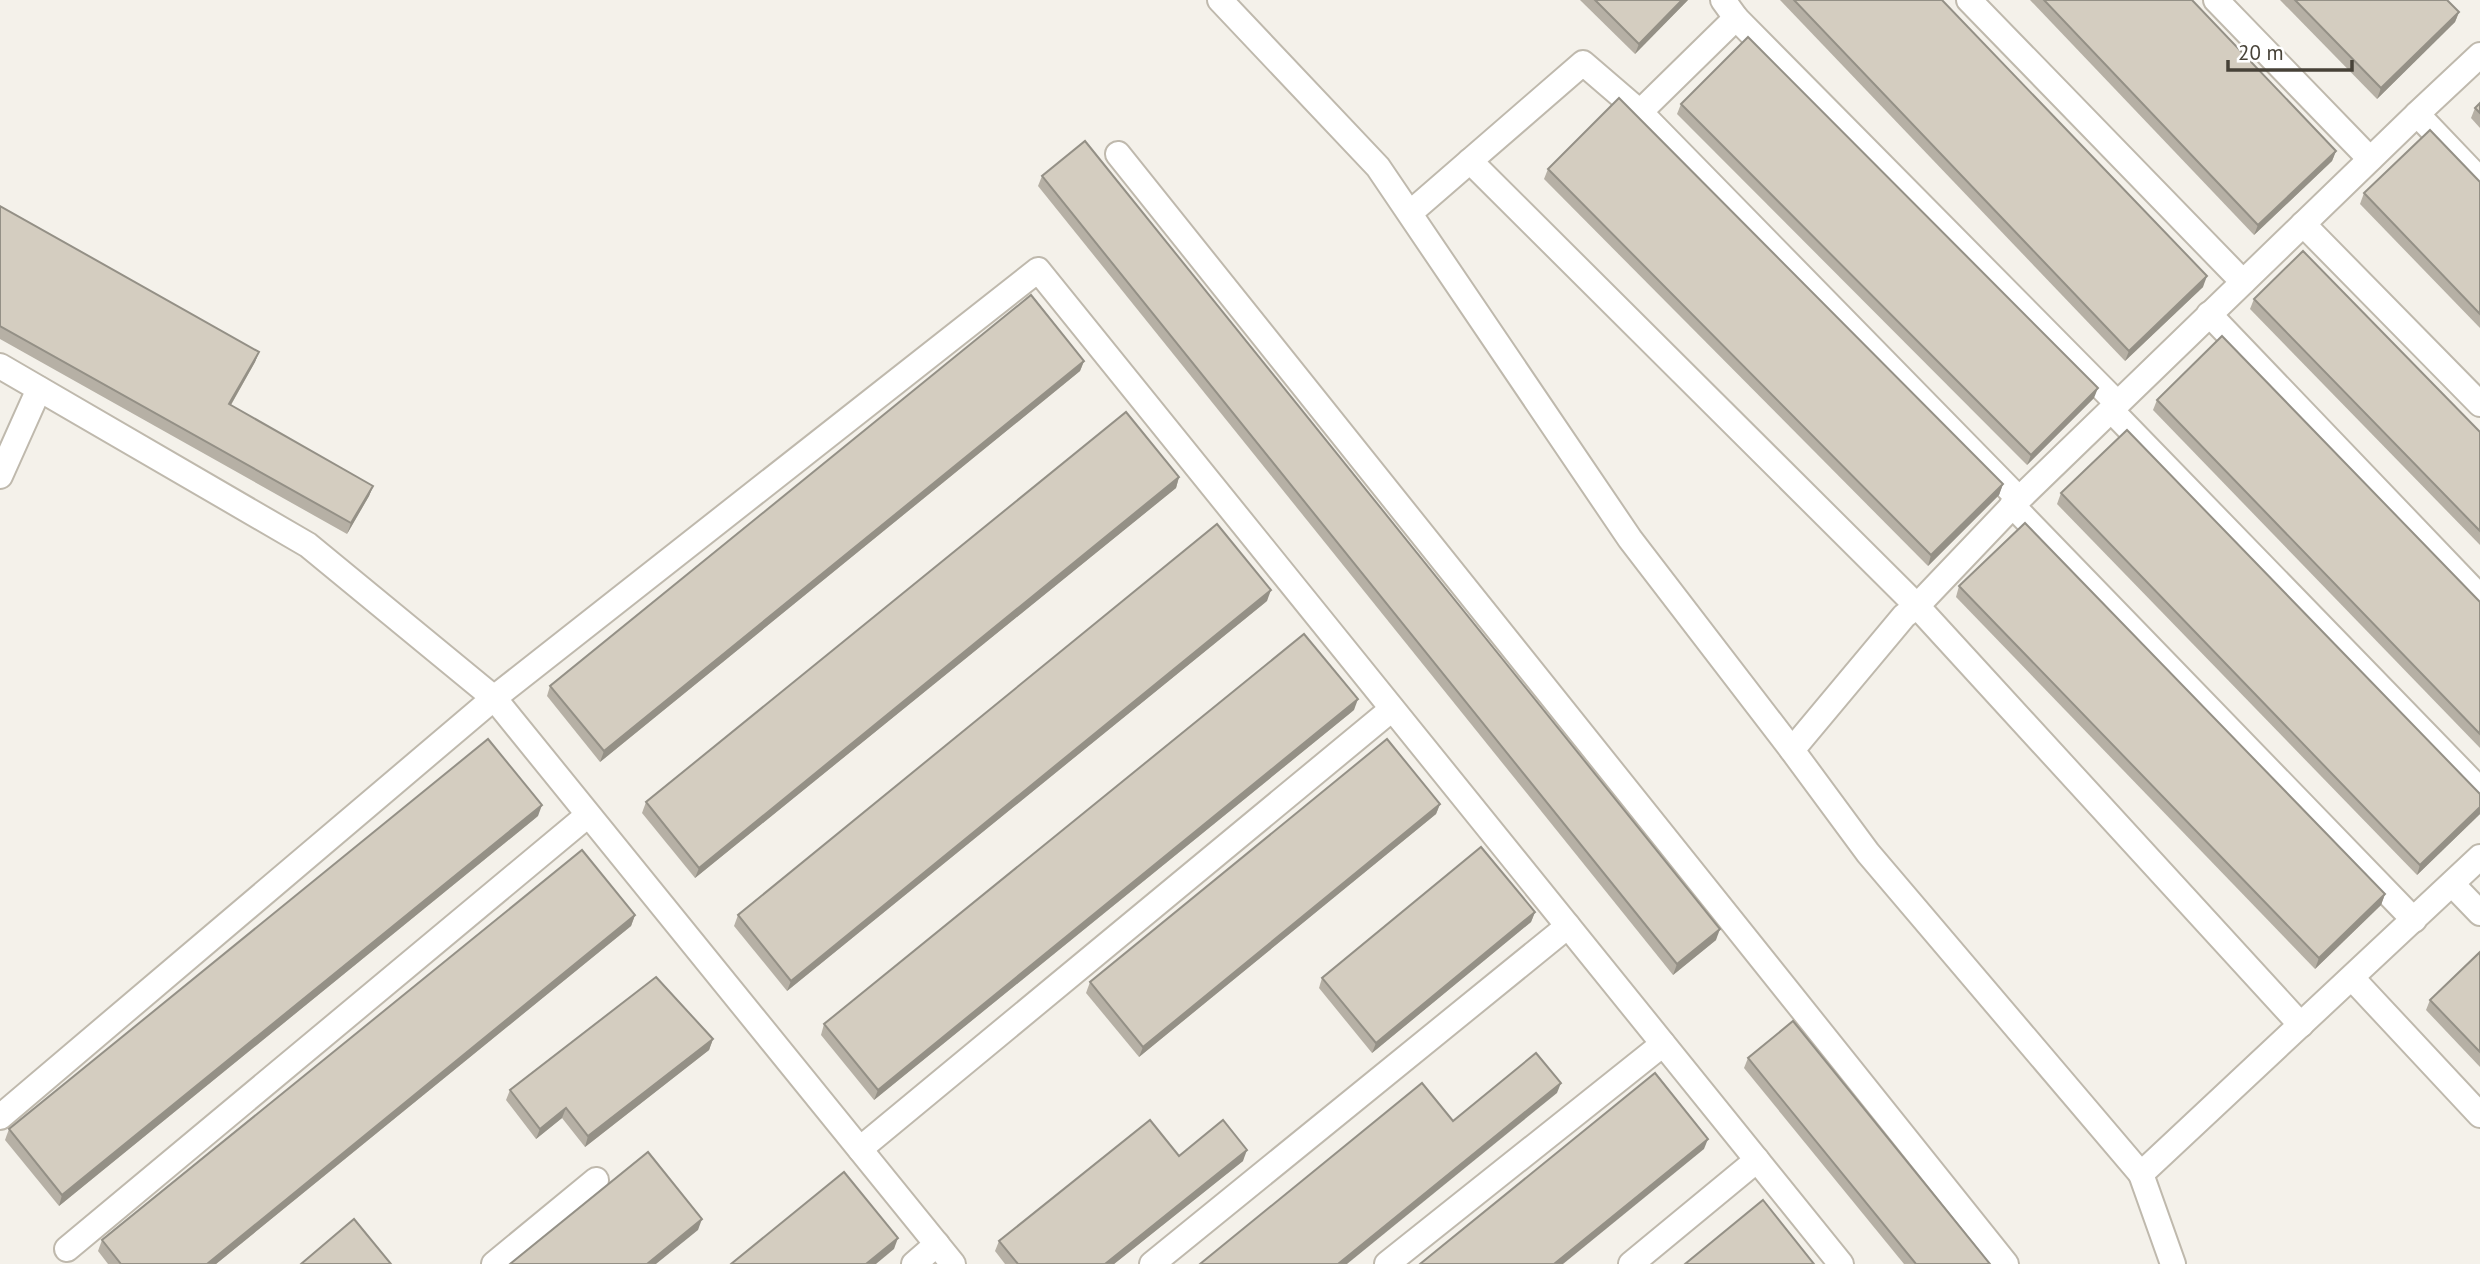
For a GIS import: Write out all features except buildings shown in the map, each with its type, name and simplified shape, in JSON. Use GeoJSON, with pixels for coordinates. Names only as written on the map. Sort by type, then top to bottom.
{"type":"FeatureCollection","features":[{"type":"Feature","properties":{"kind":"lane"},"geometry":{"type":"LineString","coordinates":[[1220,0],[1378,167],[1630,539],[1868,853],[2141,1174],[2173,1264]]}},
{"type":"Feature","properties":{"kind":"lane"},"geometry":{"type":"LineString","coordinates":[[1969,0],[2243,282]]}},
{"type":"Feature","properties":{"kind":"lane"},"geometry":{"type":"LineString","coordinates":[[2216,0],[2370,159]]}},
{"type":"Feature","properties":{"kind":"lane"},"geometry":{"type":"LineString","coordinates":[[1640,112],[1730,9],[2480,790]]}},
{"type":"Feature","properties":{"kind":"lane"},"geometry":{"type":"LineString","coordinates":[[1792,750],[1904,616],[1917,606],[2016,502],[2480,55]]}},
{"type":"Feature","properties":{"kind":"lane"},"geometry":{"type":"LineString","coordinates":[[1410,213],[1583,63],[1640,112],[2414,920]]}},
{"type":"Feature","properties":{"kind":"lane"},"geometry":{"type":"LineString","coordinates":[[2417,114],[2480,180]]}},
{"type":"Feature","properties":{"kind":"lane"},"geometry":{"type":"LineString","coordinates":[[1118,154],[2006,1264]]}},
{"type":"Feature","properties":{"kind":"lane"},"geometry":{"type":"LineString","coordinates":[[1470,160],[1917,606],[2301,1026]]}},
{"type":"Feature","properties":{"kind":"lane"},"geometry":{"type":"LineString","coordinates":[[2303,224],[2480,404]]}},
{"type":"Feature","properties":{"kind":"lane"},"geometry":{"type":"LineString","coordinates":[[0,1117],[494,698],[1038,270],[1841,1264]]}},
{"type":"Feature","properties":{"kind":"lane"},"geometry":{"type":"LineString","coordinates":[[2209,314],[2480,597]]}},
{"type":"Feature","properties":{"kind":"lane"},"geometry":{"type":"LineString","coordinates":[[0,366],[308,545],[494,698],[953,1264]]}},
{"type":"Feature","properties":{"kind":"lane"},"geometry":{"type":"LineString","coordinates":[[0,476],[39,389]]}},
{"type":"Feature","properties":{"kind":"lane"},"geometry":{"type":"LineString","coordinates":[[860,1149],[1392,709]]}},
{"type":"Feature","properties":{"kind":"lane"},"geometry":{"type":"LineString","coordinates":[[67,1249],[588,815]]}},
{"type":"Feature","properties":{"kind":"lane"},"geometry":{"type":"LineString","coordinates":[[2141,1174],[2480,857]]}},
{"type":"Feature","properties":{"kind":"lane"},"geometry":{"type":"LineString","coordinates":[[2452,884],[2480,914]]}},
{"type":"Feature","properties":{"kind":"lane"},"geometry":{"type":"LineString","coordinates":[[1152,1264],[1568,926]]}},
{"type":"Feature","properties":{"kind":"lane"},"geometry":{"type":"LineString","coordinates":[[2351,978],[2480,1115]]}},
{"type":"Feature","properties":{"kind":"lane"},"geometry":{"type":"LineString","coordinates":[[1387,1264],[1663,1044]]}},
{"type":"Feature","properties":{"kind":"lane"},"geometry":{"type":"LineString","coordinates":[[1632,1264],[1757,1160]]}},
{"type":"Feature","properties":{"kind":"lane"},"geometry":{"type":"LineString","coordinates":[[494,1264],[596,1180]]}},
{"type":"Feature","properties":{"kind":"lane"},"geometry":{"type":"LineString","coordinates":[[914,1264],[937,1244]]}}]}
